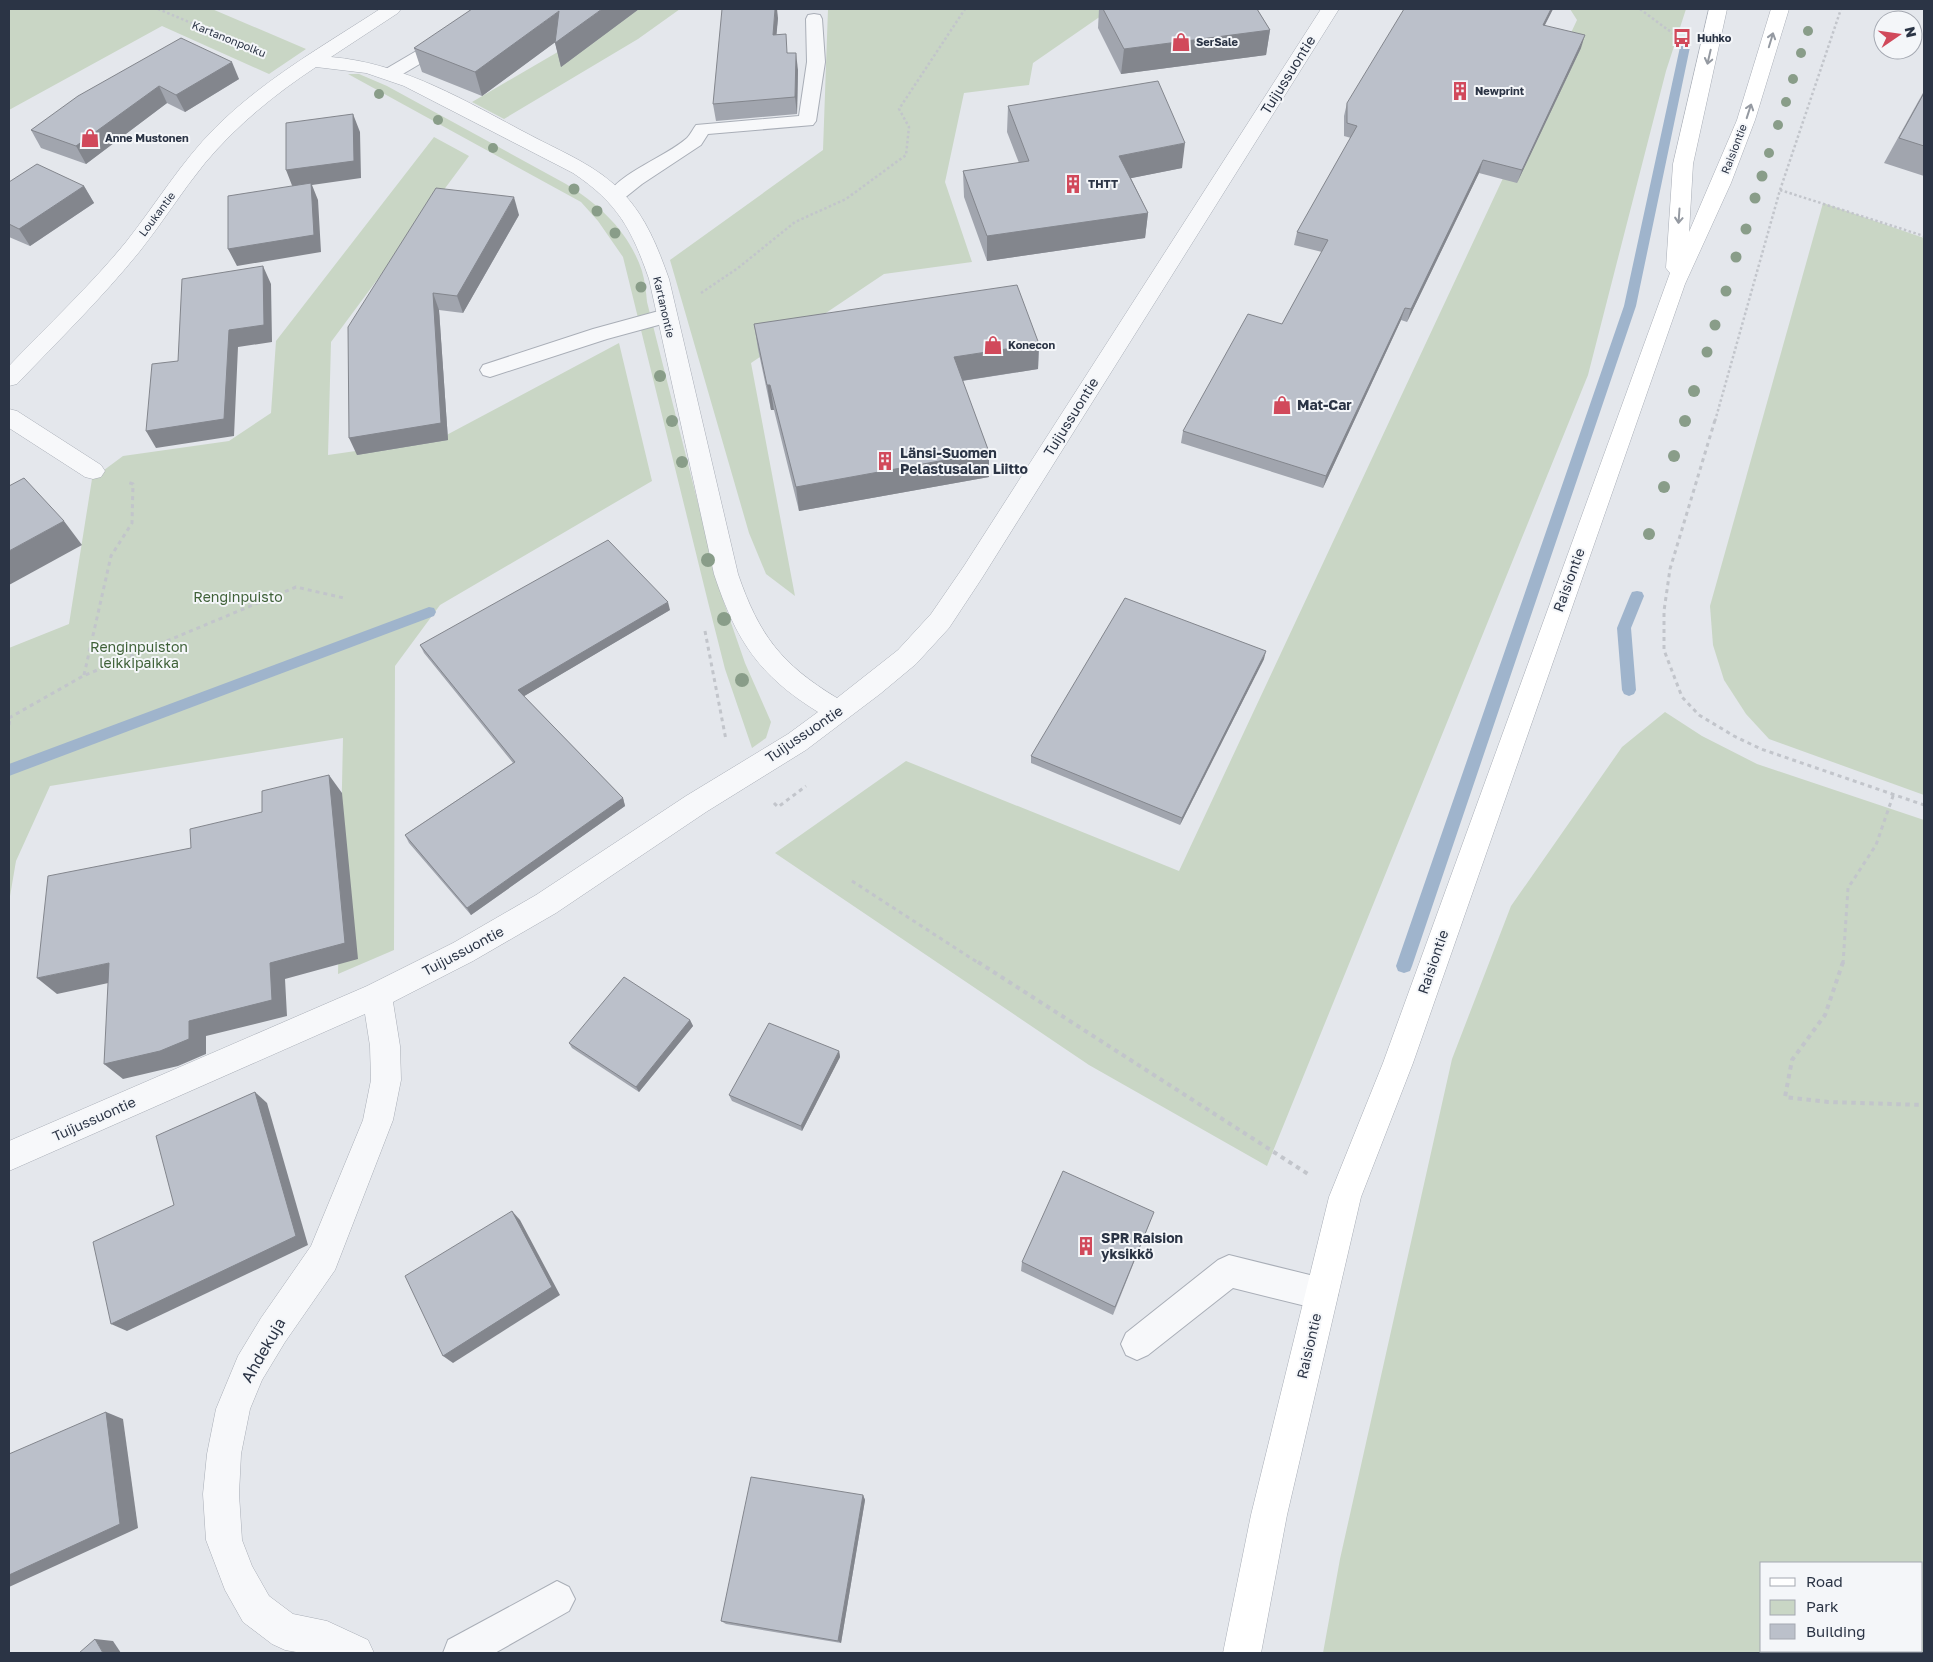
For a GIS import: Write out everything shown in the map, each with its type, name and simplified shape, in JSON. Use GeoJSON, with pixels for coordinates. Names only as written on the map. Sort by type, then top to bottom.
{"type":"FeatureCollection","features":[{"type":"Feature","properties":{"kind":"main road","name":"Raisiontie"},"geometry":{"type":"LineString","coordinates":[[1675,284],[1683,164],[1718,9]]}},
{"type":"Feature","properties":{"kind":"main road","name":"Raisiontie"},"geometry":{"type":"LineString","coordinates":[[1242,1653],[1269,1515],[1345,1197],[1398,1063],[1675,284],[1722,183],[1746,120],[1780,9]]}},
{"type":"Feature","properties":{"kind":"street","name":"Loukantie"},"geometry":{"type":"LineString","coordinates":[[9,379],[102,282],[133,246],[197,160],[221,133],[249,106],[307,64],[392,9]]}},
{"type":"Feature","properties":{"kind":"street","name":"Tuijussuontie"},"geometry":{"type":"LineString","coordinates":[[9,1156],[377,995],[463,952],[546,904],[745,773],[797,742],[838,712],[907,656],[940,621],[1330,9]]}},
{"type":"Feature","properties":{"kind":"street","name":"Kartanontie"},"geometry":{"type":"LineString","coordinates":[[307,64],[346,63],[390,74],[561,160],[590,176],[615,196],[633,220],[648,248],[659,279],[726,574],[737,607],[754,638],[776,667],[803,690],[838,712]]}},
{"type":"Feature","properties":{"kind":"street"},"geometry":{"type":"LineString","coordinates":[[9,417],[93,471]]}},
{"type":"Feature","properties":{"kind":"street","name":"Ahdekuja"},"geometry":{"type":"LineString","coordinates":[[355,1653],[326,1640],[285,1630],[256,1609],[238,1577],[224,1540],[221,1494],[224,1454],[232,1408],[250,1368],[273,1330],[322,1258],[337,1226],[378,1120],[386,1080],[386,1046],[377,995]]}},
{"type":"Feature","properties":{"kind":"lane"},"geometry":{"type":"LineString","coordinates":[[390,74],[447,38],[500,9]]}},
{"type":"Feature","properties":{"kind":"lane"},"geometry":{"type":"LineString","coordinates":[[615,196],[634,180],[696,141],[702,130],[807,121],[816,62],[814,18]]}},
{"type":"Feature","properties":{"kind":"lane"},"geometry":{"type":"LineString","coordinates":[[490,370],[600,334],[666,316]]}},
{"type":"Feature","properties":{"kind":"lane"},"geometry":{"type":"LineString","coordinates":[[1137,1344],[1229,1271],[1322,1294]]}},
{"type":"Feature","properties":{"kind":"lane"},"geometry":{"type":"LineString","coordinates":[[461,1653],[557,1599]]}},
{"type":"Feature","properties":{"kind":"path","name":"Kartanonpolku"},"geometry":{"type":"LineString","coordinates":[[158,9],[307,64]]}},
{"type":"Feature","properties":{"kind":"path"},"geometry":{"type":"LineString","coordinates":[[666,316],[738,268],[795,222],[846,199],[906,155],[908,128],[899,109],[965,9]]}},
{"type":"Feature","properties":{"kind":"path"},"geometry":{"type":"LineString","coordinates":[[1640,9],[1676,35]]}},
{"type":"Feature","properties":{"kind":"path"},"geometry":{"type":"LineString","coordinates":[[1841,9],[1780,190],[1733,362],[1670,570],[1664,611],[1664,650],[1682,697],[1698,715],[1734,736],[1761,748],[1924,804]]}},
{"type":"Feature","properties":{"kind":"path"},"geometry":{"type":"LineString","coordinates":[[1780,190],[1924,236]]}},
{"type":"Feature","properties":{"kind":"path"},"geometry":{"type":"LineString","coordinates":[[84,676],[111,556],[132,523],[133,484],[93,471]]}},
{"type":"Feature","properties":{"kind":"path"},"geometry":{"type":"LineString","coordinates":[[9,725],[10,718],[84,676],[296,587],[344,598]]}},
{"type":"Feature","properties":{"kind":"path"},"geometry":{"type":"LineString","coordinates":[[704,628],[727,741],[745,773],[778,807],[809,783]]}},
{"type":"Feature","properties":{"kind":"path"},"geometry":{"type":"LineString","coordinates":[[1894,794],[1876,845],[1848,888],[1842,964],[1825,1015],[1792,1060],[1785,1097],[1828,1102],[1924,1106]]}},
{"type":"Feature","properties":{"kind":"path"},"geometry":{"type":"LineString","coordinates":[[852,881],[1345,1197]]}},
{"type":"Feature","properties":{"kind":"green space"},"geometry":{"type":"Polygon","coordinates":[[[9,9],[212,9],[306,49],[269,74],[162,26],[9,110],[9,9]]]}},
{"type":"Feature","properties":{"kind":"green space"},"geometry":{"type":"Polygon","coordinates":[[[627,9],[680,9],[638,39],[504,119],[472,102],[604,25],[627,9]]]}},
{"type":"Feature","properties":{"kind":"green space"},"geometry":{"type":"Polygon","coordinates":[[[828,9],[1111,9],[1033,63],[1029,85],[964,93],[945,182],[972,262],[884,274],[751,363],[795,596],[766,574],[749,533],[670,260],[823,150],[828,9]]]}},
{"type":"Feature","properties":{"kind":"green space"},"geometry":{"type":"Polygon","coordinates":[[[1570,9],[1686,9],[1666,71],[1588,375],[1267,1166],[1089,1065],[775,853],[906,761],[1179,871],[1577,20],[1570,9]]]}},
{"type":"Feature","properties":{"kind":"green space"},"geometry":{"type":"Polygon","coordinates":[[[348,74],[359,74],[387,86],[566,184],[602,210],[629,244],[643,275],[647,302],[721,594],[745,663],[771,722],[766,738],[752,748],[725,669],[623,257],[598,221],[581,202],[348,74]]]}},
{"type":"Feature","properties":{"kind":"green space","name":"Renginpuisto"},"geometry":{"type":"Polygon","coordinates":[[[434,137],[469,156],[331,342],[328,455],[439,439],[619,343],[652,481],[440,605],[395,666],[394,950],[338,974],[343,738],[50,786],[16,861],[9,902],[9,648],[69,624],[92,479],[123,456],[229,441],[271,413],[276,341],[434,137]]]}},
{"type":"Feature","properties":{"kind":"green space"},"geometry":{"type":"Polygon","coordinates":[[[1823,203],[1924,238],[1924,795],[1769,739],[1746,714],[1724,680],[1713,645],[1710,606],[1823,203]]]}},
{"type":"Feature","properties":{"kind":"green space"},"geometry":{"type":"Polygon","coordinates":[[[1665,712],[1702,736],[1757,764],[1924,820],[1924,1653],[1323,1653],[1340,1559],[1452,1059],[1511,906],[1622,747],[1665,712]]]}},
{"type":"Feature","properties":{"kind":"building"},"geometry":{"type":"Polygon","coordinates":[[[472,9],[602,9],[555,43],[559,11],[475,72],[414,48],[472,9]]]}},
{"type":"Feature","properties":{"kind":"building"},"geometry":{"type":"Polygon","coordinates":[[[722,9],[775,9],[773,35],[786,34],[787,53],[796,53],[795,97],[713,104],[722,9]]]}},
{"type":"Feature","properties":{"kind":"building"},"geometry":{"type":"Polygon","coordinates":[[[1103,9],[1257,9],[1270,30],[1124,49],[1103,9]]]}},
{"type":"Feature","properties":{"kind":"building"},"geometry":{"type":"Polygon","coordinates":[[[1404,9],[1551,9],[1543,25],[1585,35],[1522,170],[1483,160],[1411,309],[1405,308],[1326,476],[1183,431],[1248,314],[1282,324],[1328,240],[1297,232],[1357,126],[1347,123],[1347,103],[1404,9]]]}},
{"type":"Feature","properties":{"kind":"building"},"geometry":{"type":"Polygon","coordinates":[[[181,38],[232,62],[176,95],[159,86],[76,146],[31,130],[78,96],[181,38]]]}},
{"type":"Feature","properties":{"kind":"building","name":"THTT"},"geometry":{"type":"Polygon","coordinates":[[[1158,81],[1185,143],[1119,156],[1148,213],[987,236],[963,171],[1029,161],[1008,106],[1158,81]]]}},
{"type":"Feature","properties":{"kind":"building"},"geometry":{"type":"Polygon","coordinates":[[[1924,93],[1924,146],[1899,138],[1924,93]]]}},
{"type":"Feature","properties":{"kind":"building"},"geometry":{"type":"Polygon","coordinates":[[[353,114],[354,161],[286,170],[286,123],[353,114]]]}},
{"type":"Feature","properties":{"kind":"building"},"geometry":{"type":"Polygon","coordinates":[[[37,164],[84,186],[19,229],[9,224],[9,182],[37,164]]]}},
{"type":"Feature","properties":{"kind":"building"},"geometry":{"type":"Polygon","coordinates":[[[311,183],[314,235],[228,249],[228,196],[311,183]]]}},
{"type":"Feature","properties":{"kind":"building"},"geometry":{"type":"Polygon","coordinates":[[[436,188],[514,197],[457,296],[433,293],[441,423],[349,438],[348,327],[436,188]]]}},
{"type":"Feature","properties":{"kind":"building"},"geometry":{"type":"Polygon","coordinates":[[[263,266],[264,325],[229,330],[224,419],[146,431],[152,364],[178,361],[182,279],[263,266]]]}},
{"type":"Feature","properties":{"kind":"building"},"geometry":{"type":"Polygon","coordinates":[[[1017,285],[1039,344],[954,357],[989,452],[796,487],[770,385],[767,385],[754,324],[1017,285]]]}},
{"type":"Feature","properties":{"kind":"building"},"geometry":{"type":"Polygon","coordinates":[[[24,478],[64,521],[9,551],[9,486],[24,478]]]}},
{"type":"Feature","properties":{"kind":"building"},"geometry":{"type":"Polygon","coordinates":[[[608,540],[668,602],[518,690],[623,798],[467,908],[405,835],[515,762],[420,645],[608,540]]]}},
{"type":"Feature","properties":{"kind":"building"},"geometry":{"type":"Polygon","coordinates":[[[1125,598],[1266,651],[1182,818],[1031,756],[1125,598]]]}},
{"type":"Feature","properties":{"kind":"building"},"geometry":{"type":"Polygon","coordinates":[[[329,775],[345,943],[270,963],[272,1000],[189,1021],[189,1039],[160,1051],[104,1064],[109,963],[37,978],[48,876],[191,848],[190,829],[262,812],[262,791],[329,775]]]}},
{"type":"Feature","properties":{"kind":"building"},"geometry":{"type":"Polygon","coordinates":[[[624,977],[690,1020],[636,1087],[569,1043],[624,977]]]}},
{"type":"Feature","properties":{"kind":"building"},"geometry":{"type":"Polygon","coordinates":[[[769,1023],[839,1051],[801,1126],[729,1095],[769,1023]]]}},
{"type":"Feature","properties":{"kind":"building"},"geometry":{"type":"Polygon","coordinates":[[[255,1092],[296,1236],[111,1324],[93,1242],[174,1205],[156,1136],[255,1092]]]}},
{"type":"Feature","properties":{"kind":"building","name":"SPR Raision yksikkö"},"geometry":{"type":"Polygon","coordinates":[[[1063,1171],[1154,1212],[1115,1307],[1022,1262],[1063,1171]]]}},
{"type":"Feature","properties":{"kind":"building"},"geometry":{"type":"Polygon","coordinates":[[[512,1211],[552,1287],[443,1356],[405,1276],[512,1211]]]}},
{"type":"Feature","properties":{"kind":"building"},"geometry":{"type":"Polygon","coordinates":[[[106,1412],[120,1524],[9,1575],[9,1454],[106,1412]]]}},
{"type":"Feature","properties":{"kind":"building"},"geometry":{"type":"Polygon","coordinates":[[[751,1477],[863,1495],[838,1641],[721,1621],[751,1477]]]}},
{"type":"Feature","properties":{"kind":"building"},"geometry":{"type":"Polygon","coordinates":[[[95,1639],[103,1653],[79,1653],[95,1639]]]}},
{"type":"Feature","properties":{"kind":"waterway"},"geometry":{"type":"LineString","coordinates":[[1404,966],[1630,306],[1685,47]]}},
{"type":"Feature","properties":{"kind":"waterway"},"geometry":{"type":"LineString","coordinates":[[1629,690],[1624,628],[1637,596]]}},
{"type":"Feature","properties":{"kind":"waterway"},"geometry":{"type":"LineString","coordinates":[[9,770],[429,612]]}},
{"type":"Feature","properties":{"kind":"place","name":"Huhko"},"geometry":{"type":"Point","coordinates":[1682,38]}},
{"type":"Feature","properties":{"kind":"place","name":"SerSale"},"geometry":{"type":"Point","coordinates":[1181,42]}},
{"type":"Feature","properties":{"kind":"place","name":"Newprint"},"geometry":{"type":"Point","coordinates":[1460,91]}},
{"type":"Feature","properties":{"kind":"place","name":"Anne Mustonen"},"geometry":{"type":"Point","coordinates":[90,138]}},
{"type":"Feature","properties":{"kind":"place","name":"THTT"},"geometry":{"type":"Point","coordinates":[1073,184]}},
{"type":"Feature","properties":{"kind":"place","name":"Konecon"},"geometry":{"type":"Point","coordinates":[993,345]}},
{"type":"Feature","properties":{"kind":"place","name":"Mat-Car"},"geometry":{"type":"Point","coordinates":[1282,405]}},
{"type":"Feature","properties":{"kind":"place","name":"Länsi-Suomen Pelastusalan Liitto"},"geometry":{"type":"Point","coordinates":[885,461]}},
{"type":"Feature","properties":{"kind":"place","name":"SPR Raision yksikkö"},"geometry":{"type":"Point","coordinates":[1086,1246]}},
{"type":"Feature","properties":{"kind":"park label","name":"Renginpuiston leikkipaikka"},"geometry":{"type":"Point","coordinates":[139,656]}}]}
